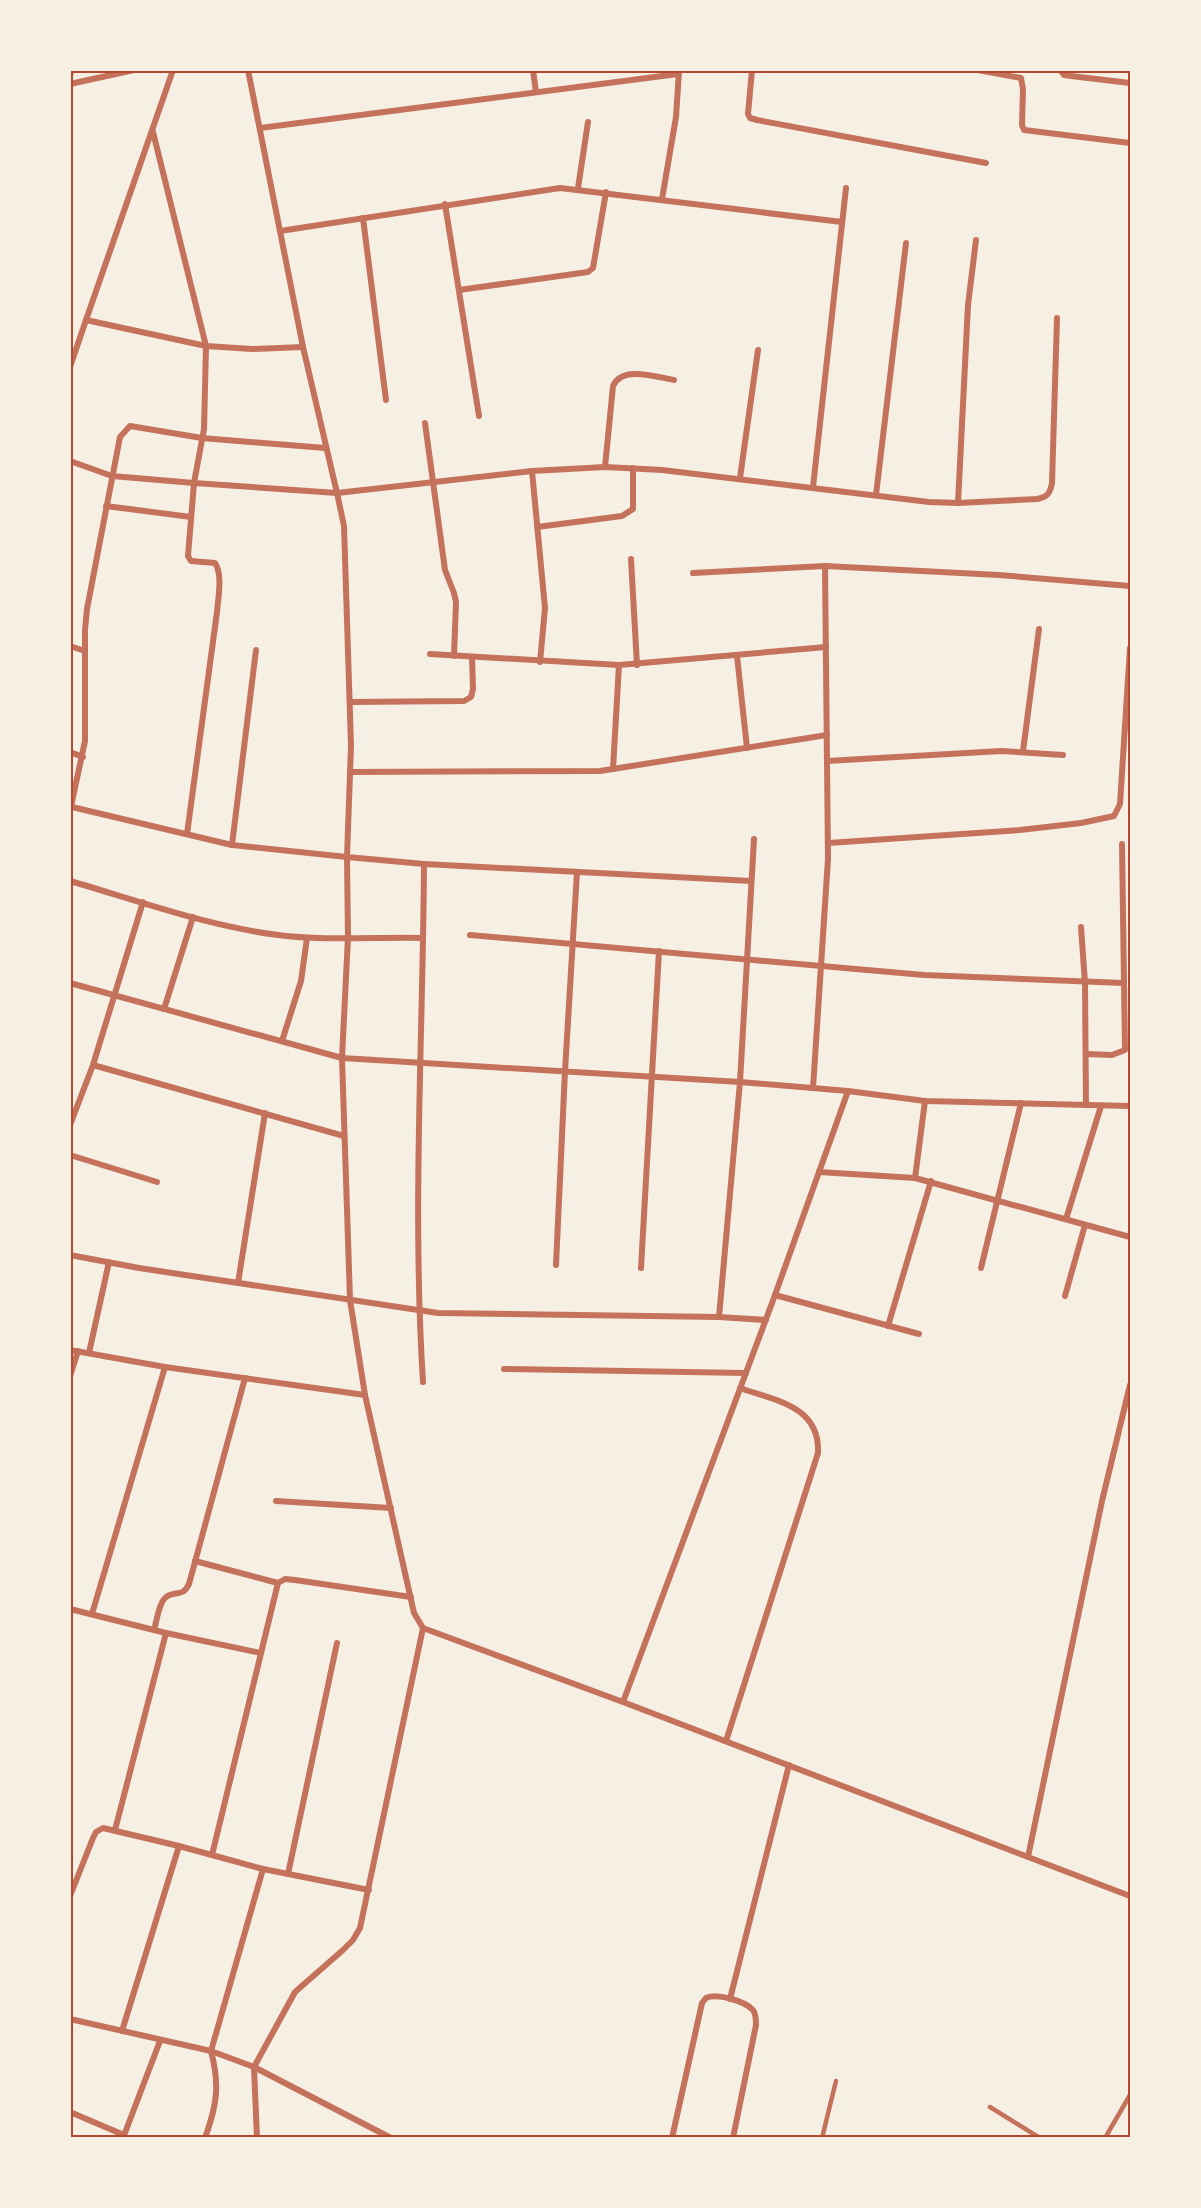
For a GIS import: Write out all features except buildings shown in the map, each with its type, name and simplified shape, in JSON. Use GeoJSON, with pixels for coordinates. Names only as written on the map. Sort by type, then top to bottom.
{"type":"FeatureCollection","features":[{"type":"Feature","properties":{"kind":"street"},"geometry":{"type":"LineString","coordinates":[[70,75],[72,70]]}},
{"type":"Feature","properties":{"kind":"street"},"geometry":{"type":"LineString","coordinates":[[70,84],[134,70]]}},
{"type":"Feature","properties":{"kind":"street"},"geometry":{"type":"LineString","coordinates":[[70,367],[173,70]]}},
{"type":"Feature","properties":{"kind":"street"},"geometry":{"type":"LineString","coordinates":[[248,70],[303,347],[344,526],[350,772],[347,857],[348,937],[342,1058],[350,1300],[365,1395],[414,1613],[423,1628],[1131,1896]]}},
{"type":"Feature","properties":{"kind":"street"},"geometry":{"type":"LineString","coordinates":[[533,70],[536,92]]}},
{"type":"Feature","properties":{"kind":"street"},"geometry":{"type":"LineString","coordinates":[[752,70],[748,114],[750,118],[986,163]]}},
{"type":"Feature","properties":{"kind":"street"},"geometry":{"type":"LineString","coordinates":[[978,70],[1021,78],[1024,130],[1131,143]]}},
{"type":"Feature","properties":{"kind":"street"},"geometry":{"type":"LineString","coordinates":[[1060,70],[1064,75],[1130,83]]}},
{"type":"Feature","properties":{"kind":"street"},"geometry":{"type":"LineString","coordinates":[[260,128],[678,72],[676,117],[662,199]]}},
{"type":"Feature","properties":{"kind":"street"},"geometry":{"type":"LineString","coordinates":[[578,188],[588,122]]}},
{"type":"Feature","properties":{"kind":"street"},"geometry":{"type":"LineString","coordinates":[[153,132],[206,346],[205,410],[194,483],[188,556],[191,561],[215,563],[219,578],[217,612],[187,834]]}},
{"type":"Feature","properties":{"kind":"street"},"geometry":{"type":"LineString","coordinates":[[280,231],[560,188],[578,188],[842,222]]}},
{"type":"Feature","properties":{"kind":"street"},"geometry":{"type":"LineString","coordinates":[[813,487],[846,188]]}},
{"type":"Feature","properties":{"kind":"street"},"geometry":{"type":"LineString","coordinates":[[459,290],[588,272],[593,268],[606,192]]}},
{"type":"Feature","properties":{"kind":"street"},"geometry":{"type":"LineString","coordinates":[[445,204],[479,416]]}},
{"type":"Feature","properties":{"kind":"street"},"geometry":{"type":"LineString","coordinates":[[363,218],[386,400]]}},
{"type":"Feature","properties":{"kind":"street"},"geometry":{"type":"LineString","coordinates":[[958,504],[968,305],[976,240]]}},
{"type":"Feature","properties":{"kind":"street"},"geometry":{"type":"LineString","coordinates":[[876,495],[906,243]]}},
{"type":"Feature","properties":{"kind":"street"},"geometry":{"type":"LineString","coordinates":[[70,461],[112,476],[337,493],[532,471],[606,467],[740,478],[958,504],[1037,499],[1046,497],[1051,492],[1057,318]]}},
{"type":"Feature","properties":{"kind":"street"},"geometry":{"type":"LineString","coordinates":[[86,320],[206,346],[252,349],[303,347]]}},
{"type":"Feature","properties":{"kind":"street"},"geometry":{"type":"LineString","coordinates":[[740,478],[758,350]]}},
{"type":"Feature","properties":{"kind":"street"},"geometry":{"type":"LineString","coordinates":[[606,467],[615,379],[622,375],[632,374],[674,380]]}},
{"type":"Feature","properties":{"kind":"street"},"geometry":{"type":"LineString","coordinates":[[425,423],[445,570],[456,602],[454,656]]}},
{"type":"Feature","properties":{"kind":"street"},"geometry":{"type":"LineString","coordinates":[[325,448],[202,438],[130,426],[120,437],[87,609],[86,724],[71,809],[232,845],[424,864],[752,881]]}},
{"type":"Feature","properties":{"kind":"street"},"geometry":{"type":"LineString","coordinates":[[537,527],[630,513],[633,509],[633,468]]}},
{"type":"Feature","properties":{"kind":"street"},"geometry":{"type":"LineString","coordinates":[[532,471],[545,608],[540,662]]}},
{"type":"Feature","properties":{"kind":"street"},"geometry":{"type":"LineString","coordinates":[[106,506],[191,518]]}},
{"type":"Feature","properties":{"kind":"street"},"geometry":{"type":"LineString","coordinates":[[632,559],[638,664]]}},
{"type":"Feature","properties":{"kind":"street"},"geometry":{"type":"LineString","coordinates":[[693,573],[825,566],[999,575],[1131,586]]}},
{"type":"Feature","properties":{"kind":"street"},"geometry":{"type":"LineString","coordinates":[[813,1088],[828,843],[825,566]]}},
{"type":"Feature","properties":{"kind":"street"},"geometry":{"type":"LineString","coordinates":[[1023,752],[1039,629]]}},
{"type":"Feature","properties":{"kind":"street"},"geometry":{"type":"LineString","coordinates":[[70,646],[85,651]]}},
{"type":"Feature","properties":{"kind":"street"},"geometry":{"type":"LineString","coordinates":[[430,654],[619,665],[826,647]]}},
{"type":"Feature","properties":{"kind":"street"},"geometry":{"type":"LineString","coordinates":[[828,843],[1020,830],[1081,823],[1114,816],[1120,804],[1129,704],[1130,648]]}},
{"type":"Feature","properties":{"kind":"street"},"geometry":{"type":"LineString","coordinates":[[232,845],[256,650]]}},
{"type":"Feature","properties":{"kind":"street"},"geometry":{"type":"LineString","coordinates":[[737,656],[747,748]]}},
{"type":"Feature","properties":{"kind":"street"},"geometry":{"type":"LineString","coordinates":[[350,702],[464,701],[471,697],[473,689],[472,657]]}},
{"type":"Feature","properties":{"kind":"street"},"geometry":{"type":"LineString","coordinates":[[613,769],[619,665]]}},
{"type":"Feature","properties":{"kind":"street"},"geometry":{"type":"LineString","coordinates":[[350,772],[566,773],[613,769],[827,735]]}},
{"type":"Feature","properties":{"kind":"street"},"geometry":{"type":"LineString","coordinates":[[827,761],[983,751],[1063,755]]}},
{"type":"Feature","properties":{"kind":"street"},"geometry":{"type":"LineString","coordinates":[[70,752],[82,757]]}},
{"type":"Feature","properties":{"kind":"street"},"geometry":{"type":"LineString","coordinates":[[718,1317],[740,1082],[754,839]]}},
{"type":"Feature","properties":{"kind":"street"},"geometry":{"type":"LineString","coordinates":[[1086,1054],[1112,1055],[1125,1050],[1124,983],[1127,909],[1122,844]]}},
{"type":"Feature","properties":{"kind":"street"},"geometry":{"type":"LineString","coordinates":[[423,1383],[418,1310],[419,1062],[424,864]]}},
{"type":"Feature","properties":{"kind":"street"},"geometry":{"type":"LineString","coordinates":[[556,1265],[577,872]]}},
{"type":"Feature","properties":{"kind":"street"},"geometry":{"type":"LineString","coordinates":[[70,881],[193,917],[252,931],[307,938],[423,938]]}},
{"type":"Feature","properties":{"kind":"street"},"geometry":{"type":"LineString","coordinates":[[70,1125],[93,1065],[143,902]]}},
{"type":"Feature","properties":{"kind":"street"},"geometry":{"type":"LineString","coordinates":[[164,1009],[193,917]]}},
{"type":"Feature","properties":{"kind":"street"},"geometry":{"type":"LineString","coordinates":[[1081,927],[1085,983],[1086,1105]]}},
{"type":"Feature","properties":{"kind":"street"},"geometry":{"type":"LineString","coordinates":[[470,935],[924,975],[1124,983]]}},
{"type":"Feature","properties":{"kind":"street"},"geometry":{"type":"LineString","coordinates":[[282,1041],[301,981],[307,938]]}},
{"type":"Feature","properties":{"kind":"street"},"geometry":{"type":"LineString","coordinates":[[641,1268],[659,951]]}},
{"type":"Feature","properties":{"kind":"street"},"geometry":{"type":"LineString","coordinates":[[70,983],[342,1058],[740,1082],[848,1091],[925,1101],[1131,1107]]}},
{"type":"Feature","properties":{"kind":"street"},"geometry":{"type":"LineString","coordinates":[[93,1065],[344,1136]]}},
{"type":"Feature","properties":{"kind":"street"},"geometry":{"type":"LineString","coordinates":[[623,1702],[766,1320],[848,1091]]}},
{"type":"Feature","properties":{"kind":"street"},"geometry":{"type":"LineString","coordinates":[[915,1178],[925,1101]]}},
{"type":"Feature","properties":{"kind":"street"},"geometry":{"type":"LineString","coordinates":[[981,1268],[1021,1103]]}},
{"type":"Feature","properties":{"kind":"street"},"geometry":{"type":"LineString","coordinates":[[1066,1219],[1101,1106]]}},
{"type":"Feature","properties":{"kind":"street"},"geometry":{"type":"LineString","coordinates":[[238,1283],[265,1113]]}},
{"type":"Feature","properties":{"kind":"street"},"geometry":{"type":"LineString","coordinates":[[70,1155],[157,1182]]}},
{"type":"Feature","properties":{"kind":"street"},"geometry":{"type":"LineString","coordinates":[[819,1172],[930,1181],[1131,1237]]}},
{"type":"Feature","properties":{"kind":"street"},"geometry":{"type":"LineString","coordinates":[[888,1326],[930,1181]]}},
{"type":"Feature","properties":{"kind":"street"},"geometry":{"type":"LineString","coordinates":[[1065,1296],[1085,1225]]}},
{"type":"Feature","properties":{"kind":"street"},"geometry":{"type":"LineString","coordinates":[[70,1255],[438,1313],[718,1317],[766,1320]]}},
{"type":"Feature","properties":{"kind":"street"},"geometry":{"type":"LineString","coordinates":[[89,1353],[109,1262]]}},
{"type":"Feature","properties":{"kind":"street"},"geometry":{"type":"LineString","coordinates":[[775,1295],[919,1334]]}},
{"type":"Feature","properties":{"kind":"street"},"geometry":{"type":"LineString","coordinates":[[70,1376],[74,1351],[165,1367],[365,1395]]}},
{"type":"Feature","properties":{"kind":"street"},"geometry":{"type":"LineString","coordinates":[[92,1614],[165,1367]]}},
{"type":"Feature","properties":{"kind":"street"},"geometry":{"type":"LineString","coordinates":[[504,1369],[746,1373]]}},
{"type":"Feature","properties":{"kind":"street"},"geometry":{"type":"LineString","coordinates":[[154,1630],[161,1604],[165,1598],[186,1591],[245,1378]]}},
{"type":"Feature","properties":{"kind":"street"},"geometry":{"type":"LineString","coordinates":[[1028,1857],[1102,1501],[1131,1385]]}},
{"type":"Feature","properties":{"kind":"street"},"geometry":{"type":"LineString","coordinates":[[726,1741],[818,1453],[815,1431],[805,1414],[796,1408],[740,1388]]}},
{"type":"Feature","properties":{"kind":"street"},"geometry":{"type":"LineString","coordinates":[[276,1501],[391,1508]]}},
{"type":"Feature","properties":{"kind":"street"},"geometry":{"type":"LineString","coordinates":[[195,1561],[278,1583],[285,1579],[295,1580],[411,1597]]}},
{"type":"Feature","properties":{"kind":"street"},"geometry":{"type":"LineString","coordinates":[[212,1855],[278,1583]]}},
{"type":"Feature","properties":{"kind":"street"},"geometry":{"type":"LineString","coordinates":[[70,1609],[166,1633],[261,1653]]}},
{"type":"Feature","properties":{"kind":"street"},"geometry":{"type":"LineString","coordinates":[[257,2138],[254,2067],[295,1992],[353,1940],[360,1928],[423,1628]]}},
{"type":"Feature","properties":{"kind":"street"},"geometry":{"type":"LineString","coordinates":[[115,1830],[166,1633]]}},
{"type":"Feature","properties":{"kind":"street"},"geometry":{"type":"LineString","coordinates":[[288,1874],[337,1643]]}},
{"type":"Feature","properties":{"kind":"street"},"geometry":{"type":"LineString","coordinates":[[730,1999],[789,1765]]}},
{"type":"Feature","properties":{"kind":"street"},"geometry":{"type":"LineString","coordinates":[[70,1896],[96,1832],[103,1828],[263,1869],[369,1890]]}},
{"type":"Feature","properties":{"kind":"street"},"geometry":{"type":"LineString","coordinates":[[122,2031],[179,1846]]}},
{"type":"Feature","properties":{"kind":"street"},"geometry":{"type":"LineString","coordinates":[[205,2138],[214,2107],[218,2078],[212,2051],[263,1869]]}},
{"type":"Feature","properties":{"kind":"street"},"geometry":{"type":"LineString","coordinates":[[672,2138],[702,2003],[711,1996],[730,1999],[752,2009],[756,2015],[756,2025],[733,2138]]}},
{"type":"Feature","properties":{"kind":"street"},"geometry":{"type":"LineString","coordinates":[[70,2019],[212,2051],[254,2067],[391,2138]]}},
{"type":"Feature","properties":{"kind":"street"},"geometry":{"type":"LineString","coordinates":[[70,2112],[124,2136],[160,2041]]}},
{"type":"Feature","properties":{"kind":"lane"},"geometry":{"type":"LineString","coordinates":[[822,2138],[836,2081]]}},
{"type":"Feature","properties":{"kind":"lane"},"geometry":{"type":"LineString","coordinates":[[1106,2138],[1131,2095]]}},
{"type":"Feature","properties":{"kind":"lane"},"geometry":{"type":"LineString","coordinates":[[990,2107],[1040,2138]]}}]}
